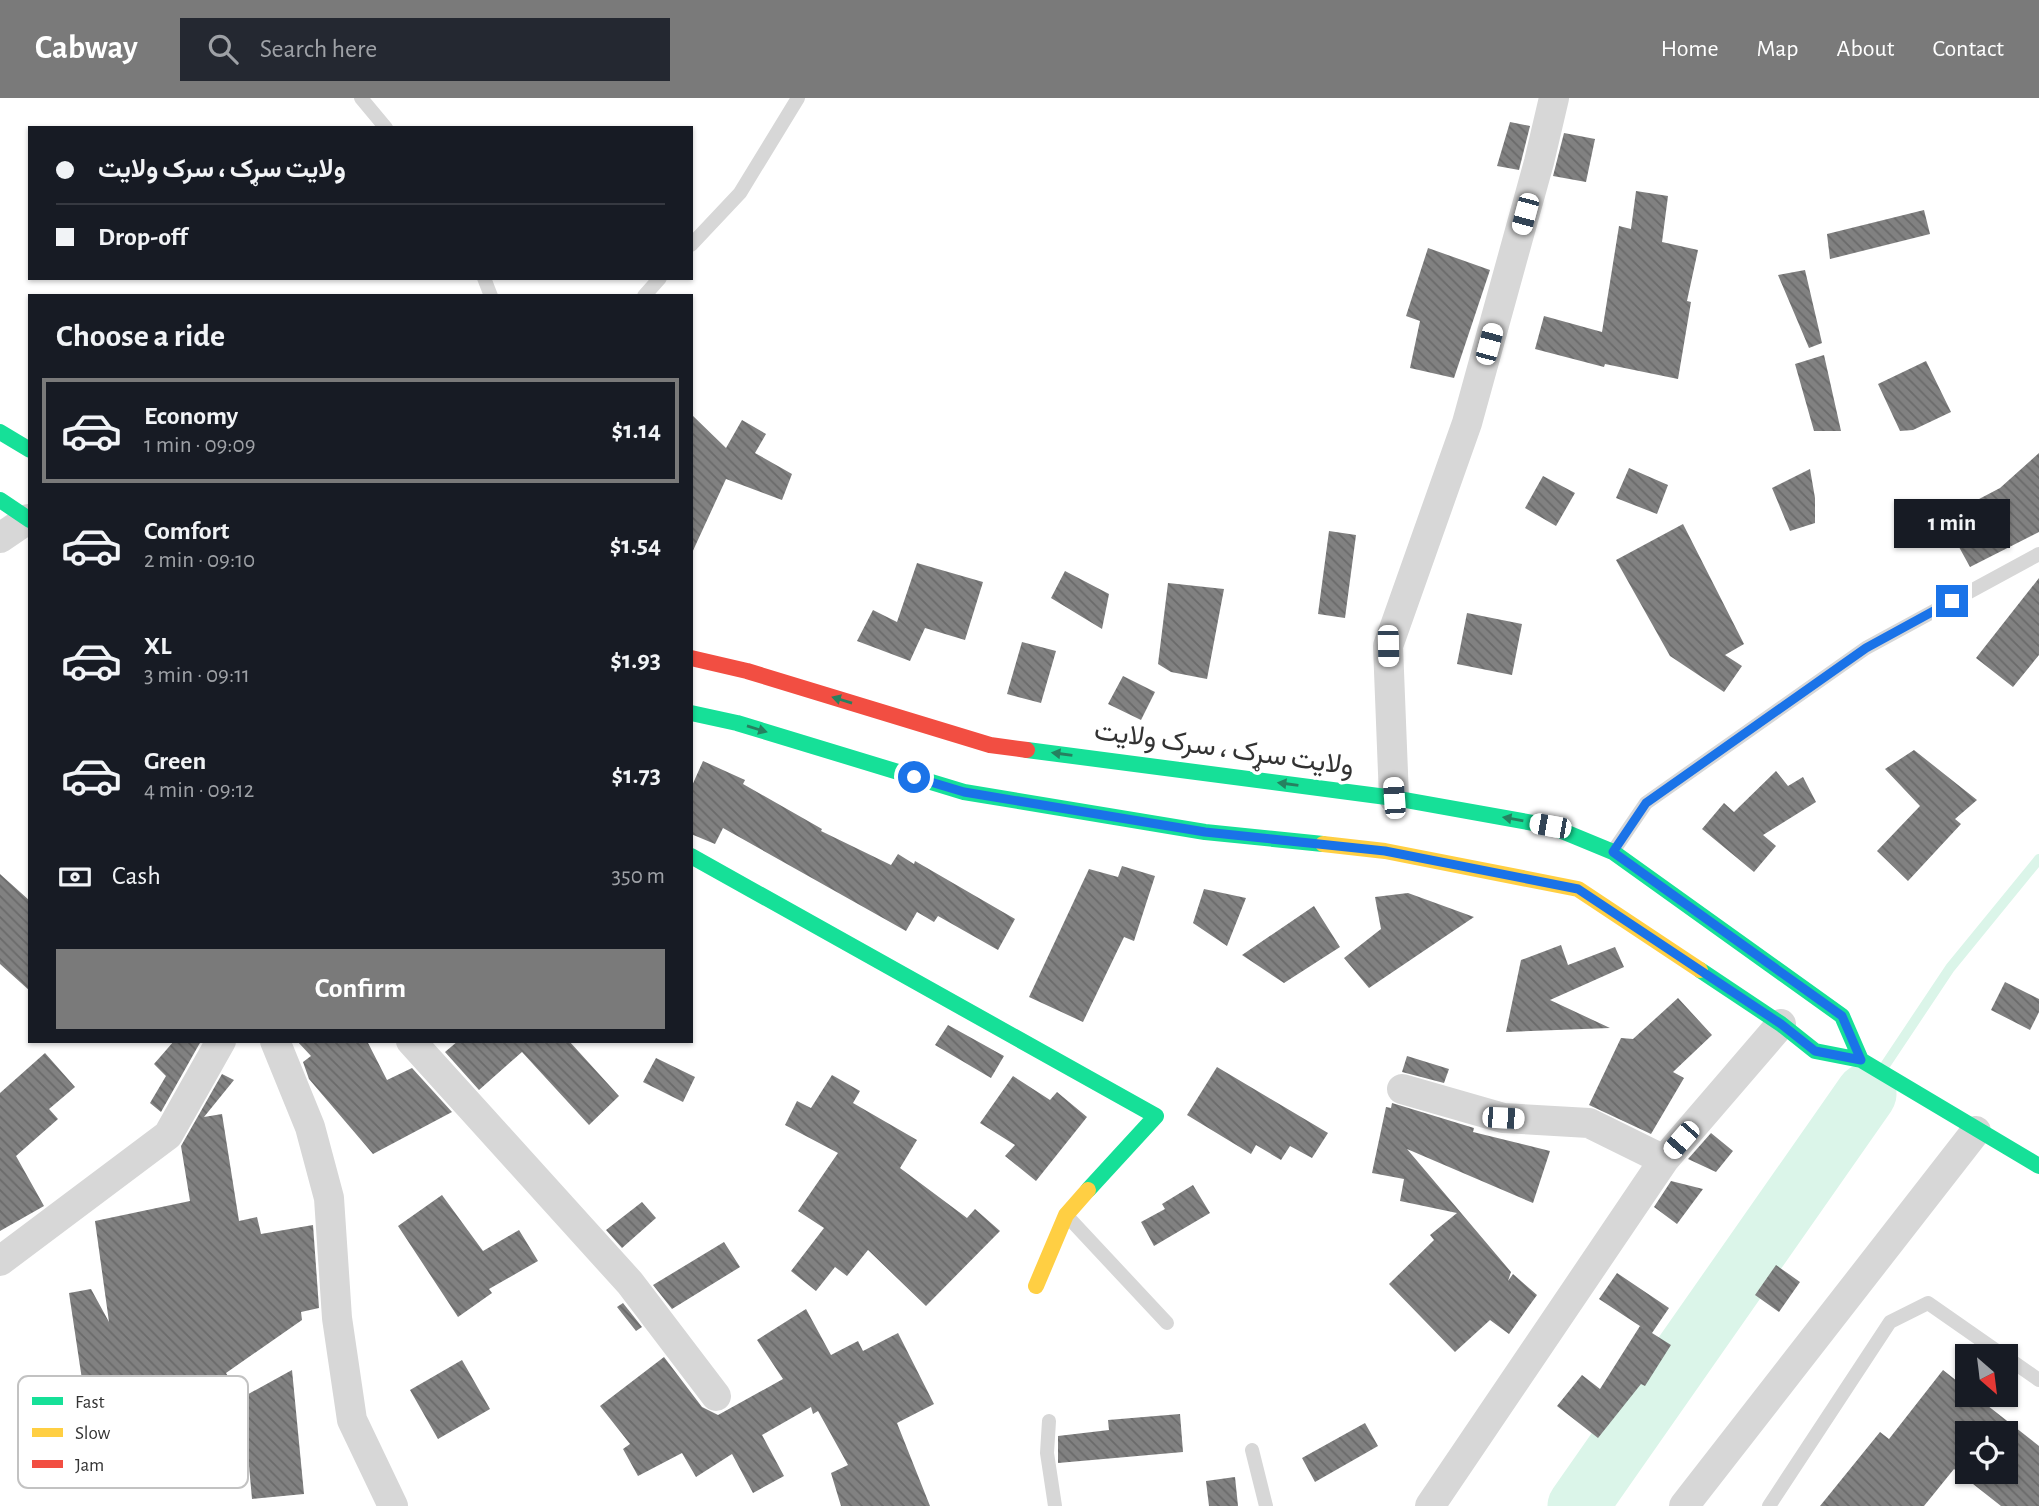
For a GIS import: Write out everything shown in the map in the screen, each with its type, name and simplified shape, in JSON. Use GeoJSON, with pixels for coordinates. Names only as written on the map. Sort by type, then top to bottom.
{"type":"FeatureCollection","features":[{"type":"Feature","properties":{"kind":"main road"},"geometry":{"type":"LineString","coordinates":[[0,432],[28,449]]}},
{"type":"Feature","properties":{"kind":"main road"},"geometry":{"type":"LineString","coordinates":[[0,500],[28,518]]}},
{"type":"Feature","properties":{"kind":"main road","name":"ولایت سړک ، سرک ولایت"},"geometry":{"type":"LineString","coordinates":[[693,658],[747,671],[990,745],[1394,798],[1550,826],[1613,852],[1842,1016],[1861,1060]]}},
{"type":"Feature","properties":{"kind":"main road"},"geometry":{"type":"LineString","coordinates":[[693,713],[737,723],[964,792],[1205,832],[1385,851],[1578,889],[1781,1024],[1815,1051],[1861,1060],[1976,1131],[2036,1161]]}},
{"type":"Feature","properties":{"kind":"main road"},"geometry":{"type":"LineString","coordinates":[[693,857],[1156,1116],[1066,1215],[1037,1286]]}},
{"type":"Feature","properties":{"kind":"street"},"geometry":{"type":"LineString","coordinates":[[1394,798],[1388,646],[1467,422],[1539,162],[1553,98]]}},
{"type":"Feature","properties":{"kind":"street"},"geometry":{"type":"LineString","coordinates":[[0,538],[28,520]]}},
{"type":"Feature","properties":{"kind":"street"},"geometry":{"type":"LineString","coordinates":[[1430,1506],[1664,1160],[1781,1024]]}},
{"type":"Feature","properties":{"kind":"street"},"geometry":{"type":"LineString","coordinates":[[0,1261],[168,1135],[220,1043]]}},
{"type":"Feature","properties":{"kind":"street"},"geometry":{"type":"LineString","coordinates":[[276,1043],[310,1127],[330,1198],[337,1318],[352,1420],[393,1506]]}},
{"type":"Feature","properties":{"kind":"street"},"geometry":{"type":"LineString","coordinates":[[413,1043],[630,1283],[716,1396]]}},
{"type":"Feature","properties":{"kind":"street"},"geometry":{"type":"LineString","coordinates":[[1402,1088],[1503,1118],[1589,1123],[1664,1160]]}},
{"type":"Feature","properties":{"kind":"street"},"geometry":{"type":"LineString","coordinates":[[1684,1506],[1976,1131]]}},
{"type":"Feature","properties":{"kind":"lane"},"geometry":{"type":"LineString","coordinates":[[361,98],[384,126]]}},
{"type":"Feature","properties":{"kind":"lane"},"geometry":{"type":"LineString","coordinates":[[693,243],[740,194],[798,98]]}},
{"type":"Feature","properties":{"kind":"lane"},"geometry":{"type":"LineString","coordinates":[[646,294],[658,280]]}},
{"type":"Feature","properties":{"kind":"lane"},"geometry":{"type":"LineString","coordinates":[[1613,852],[1646,803],[1866,648],[2039,554]]}},
{"type":"Feature","properties":{"kind":"lane"},"geometry":{"type":"LineString","coordinates":[[1066,1215],[1167,1323]]}},
{"type":"Feature","properties":{"kind":"lane"},"geometry":{"type":"LineString","coordinates":[[1769,1506],[1890,1322],[1928,1303],[1986,1344]]}},
{"type":"Feature","properties":{"kind":"lane"},"geometry":{"type":"LineString","coordinates":[[2018,1366],[2039,1380]]}},
{"type":"Feature","properties":{"kind":"lane"},"geometry":{"type":"LineString","coordinates":[[1049,1421],[1047,1453],[1055,1506]]}},
{"type":"Feature","properties":{"kind":"lane"},"geometry":{"type":"LineString","coordinates":[[1252,1450],[1266,1506]]}},
{"type":"Feature","properties":{"kind":"building"},"geometry":{"type":"Polygon","coordinates":[[[1510,122],[1530,126],[1519,170],[1497,166],[1510,122]]]}},
{"type":"Feature","properties":{"kind":"building"},"geometry":{"type":"Polygon","coordinates":[[[1564,133],[1595,139],[1586,182],[1553,176],[1564,133]]]}},
{"type":"Feature","properties":{"kind":"building"},"geometry":{"type":"Polygon","coordinates":[[[1636,191],[1668,196],[1662,242],[1698,250],[1687,301],[1691,302],[1678,379],[1605,364],[1604,367],[1535,349],[1544,316],[1602,332],[1619,226],[1631,229],[1636,191]]]}},
{"type":"Feature","properties":{"kind":"building"},"geometry":{"type":"Polygon","coordinates":[[[1924,210],[1930,234],[1830,259],[1827,234],[1924,210]]]}},
{"type":"Feature","properties":{"kind":"building"},"geometry":{"type":"Polygon","coordinates":[[[1428,248],[1490,270],[1454,378],[1410,368],[1420,321],[1406,316],[1428,248]]]}},
{"type":"Feature","properties":{"kind":"building"},"geometry":{"type":"Polygon","coordinates":[[[1805,270],[1822,343],[1809,348],[1778,275],[1805,270]]]}},
{"type":"Feature","properties":{"kind":"building"},"geometry":{"type":"Polygon","coordinates":[[[1824,355],[1841,431],[1814,431],[1795,364],[1824,355]]]}},
{"type":"Feature","properties":{"kind":"building"},"geometry":{"type":"Polygon","coordinates":[[[1926,361],[1951,412],[1913,430],[1900,431],[1878,384],[1926,361]]]}},
{"type":"Feature","properties":{"kind":"building"},"geometry":{"type":"Polygon","coordinates":[[[693,416],[726,448],[742,420],[766,434],[755,453],[792,474],[782,500],[726,479],[693,551],[693,416]]]}},
{"type":"Feature","properties":{"kind":"building"},"geometry":{"type":"Polygon","coordinates":[[[2039,453],[2039,532],[1970,567],[1943,518],[2000,488],[2039,453]]]}},
{"type":"Feature","properties":{"kind":"building"},"geometry":{"type":"Polygon","coordinates":[[[1629,468],[1668,485],[1657,514],[1616,498],[1629,468]]]}},
{"type":"Feature","properties":{"kind":"building"},"geometry":{"type":"Polygon","coordinates":[[[1810,469],[1815,498],[1815,523],[1790,531],[1772,488],[1810,469]]]}},
{"type":"Feature","properties":{"kind":"building"},"geometry":{"type":"Polygon","coordinates":[[[1543,476],[1575,493],[1556,526],[1525,508],[1543,476]]]}},
{"type":"Feature","properties":{"kind":"building"},"geometry":{"type":"Polygon","coordinates":[[[1683,524],[1744,644],[1725,655],[1742,666],[1724,692],[1670,656],[1616,560],[1683,524]]]}},
{"type":"Feature","properties":{"kind":"building"},"geometry":{"type":"Polygon","coordinates":[[[1329,531],[1356,535],[1345,618],[1318,614],[1329,531]]]}},
{"type":"Feature","properties":{"kind":"building"},"geometry":{"type":"Polygon","coordinates":[[[917,563],[983,582],[965,640],[925,628],[910,661],[857,641],[873,610],[897,622],[917,563]]]}},
{"type":"Feature","properties":{"kind":"building"},"geometry":{"type":"Polygon","coordinates":[[[1065,571],[1109,594],[1102,629],[1051,598],[1065,571]]]}},
{"type":"Feature","properties":{"kind":"building"},"geometry":{"type":"Polygon","coordinates":[[[2039,578],[2039,655],[2013,687],[1976,658],[2039,578]]]}},
{"type":"Feature","properties":{"kind":"building"},"geometry":{"type":"Polygon","coordinates":[[[1168,583],[1224,589],[1207,679],[1171,672],[1158,664],[1168,583]]]}},
{"type":"Feature","properties":{"kind":"building"},"geometry":{"type":"Polygon","coordinates":[[[1467,613],[1522,624],[1512,675],[1457,664],[1467,613]]]}},
{"type":"Feature","properties":{"kind":"building"},"geometry":{"type":"Polygon","coordinates":[[[1022,642],[1056,651],[1041,703],[1007,694],[1022,642]]]}},
{"type":"Feature","properties":{"kind":"building"},"geometry":{"type":"Polygon","coordinates":[[[1123,676],[1155,692],[1141,720],[1108,704],[1123,676]]]}},
{"type":"Feature","properties":{"kind":"building"},"geometry":{"type":"Polygon","coordinates":[[[1914,750],[1977,800],[1955,819],[1961,824],[1908,881],[1877,851],[1920,806],[1885,769],[1914,750]]]}},
{"type":"Feature","properties":{"kind":"building"},"geometry":{"type":"Polygon","coordinates":[[[703,761],[745,780],[743,784],[822,829],[821,831],[891,865],[898,854],[914,864],[915,861],[1015,919],[998,950],[938,916],[934,922],[917,912],[906,931],[723,828],[715,844],[693,835],[693,784],[703,761]]]}},
{"type":"Feature","properties":{"kind":"building"},"geometry":{"type":"Polygon","coordinates":[[[1776,771],[1788,786],[1803,777],[1816,802],[1763,835],[1776,846],[1754,872],[1702,829],[1724,803],[1734,812],[1776,771]]]}},
{"type":"Feature","properties":{"kind":"building"},"geometry":{"type":"Polygon","coordinates":[[[1122,866],[1155,876],[1134,941],[1124,937],[1083,1022],[1029,997],[1089,869],[1118,877],[1122,866]]]}},
{"type":"Feature","properties":{"kind":"building"},"geometry":{"type":"Polygon","coordinates":[[[0,874],[28,899],[28,989],[0,964],[0,874]]]}},
{"type":"Feature","properties":{"kind":"building"},"geometry":{"type":"Polygon","coordinates":[[[1204,889],[1246,898],[1227,946],[1193,923],[1204,889]]]}},
{"type":"Feature","properties":{"kind":"building"},"geometry":{"type":"Polygon","coordinates":[[[1408,893],[1474,917],[1369,988],[1344,958],[1381,929],[1375,897],[1408,893]]]}},
{"type":"Feature","properties":{"kind":"building"},"geometry":{"type":"Polygon","coordinates":[[[1314,906],[1340,947],[1284,983],[1242,955],[1314,906]]]}},
{"type":"Feature","properties":{"kind":"building"},"geometry":{"type":"Polygon","coordinates":[[[1561,945],[1568,965],[1615,947],[1624,967],[1550,1000],[1610,1028],[1506,1032],[1521,960],[1561,945]]]}},
{"type":"Feature","properties":{"kind":"building"},"geometry":{"type":"Polygon","coordinates":[[[2005,982],[2039,999],[2039,1012],[2030,1030],[1991,1010],[2005,982]]]}},
{"type":"Feature","properties":{"kind":"building"},"geometry":{"type":"Polygon","coordinates":[[[1678,998],[1712,1035],[1673,1072],[1684,1078],[1651,1134],[1589,1105],[1621,1038],[1633,1039],[1678,998]]]}},
{"type":"Feature","properties":{"kind":"building"},"geometry":{"type":"Polygon","coordinates":[[[948,1025],[1004,1056],[991,1078],[935,1045],[948,1025]]]}},
{"type":"Feature","properties":{"kind":"building"},"geometry":{"type":"Polygon","coordinates":[[[172,1043],[200,1043],[161,1112],[150,1103],[166,1076],[154,1064],[172,1043]]]}},
{"type":"Feature","properties":{"kind":"building"},"geometry":{"type":"Polygon","coordinates":[[[299,1043],[368,1043],[387,1080],[412,1068],[452,1112],[373,1154],[309,1079],[303,1062],[311,1056],[299,1043]]]}},
{"type":"Feature","properties":{"kind":"building"},"geometry":{"type":"Polygon","coordinates":[[[456,1043],[571,1043],[619,1096],[589,1125],[522,1052],[479,1090],[445,1052],[456,1043]]]}},
{"type":"Feature","properties":{"kind":"building"},"geometry":{"type":"Polygon","coordinates":[[[45,1053],[75,1087],[49,1109],[58,1119],[16,1156],[44,1206],[0,1231],[0,1093],[45,1053]]]}},
{"type":"Feature","properties":{"kind":"building"},"geometry":{"type":"Polygon","coordinates":[[[1407,1056],[1449,1069],[1444,1083],[1402,1072],[1407,1056]]]}},
{"type":"Feature","properties":{"kind":"building"},"geometry":{"type":"Polygon","coordinates":[[[656,1058],[695,1077],[683,1102],[643,1082],[656,1058]]]}},
{"type":"Feature","properties":{"kind":"building"},"geometry":{"type":"Polygon","coordinates":[[[1217,1067],[1328,1133],[1312,1158],[1290,1146],[1281,1160],[1256,1145],[1251,1154],[1187,1115],[1217,1067]]]}},
{"type":"Feature","properties":{"kind":"building"},"geometry":{"type":"Polygon","coordinates":[[[222,1074],[234,1080],[204,1117],[222,1114],[239,1221],[257,1217],[261,1234],[313,1225],[319,1308],[301,1312],[302,1320],[226,1373],[228,1376],[81,1376],[69,1293],[91,1289],[109,1322],[95,1221],[190,1201],[181,1146],[222,1074]]]}},
{"type":"Feature","properties":{"kind":"building"},"geometry":{"type":"Polygon","coordinates":[[[832,1075],[860,1091],[853,1103],[917,1140],[900,1168],[967,1218],[975,1209],[1000,1231],[926,1306],[868,1250],[847,1276],[835,1267],[816,1291],[791,1271],[824,1228],[798,1211],[838,1153],[785,1125],[797,1101],[811,1108],[832,1075]]]}},
{"type":"Feature","properties":{"kind":"building"},"geometry":{"type":"Polygon","coordinates":[[[1013,1076],[1050,1100],[1057,1092],[1087,1117],[1036,1181],[1005,1156],[1015,1145],[980,1123],[1013,1076]]]}},
{"type":"Feature","properties":{"kind":"building"},"geometry":{"type":"Polygon","coordinates":[[[1392,1103],[1474,1128],[1473,1132],[1550,1151],[1533,1203],[1407,1149],[1511,1272],[1508,1281],[1513,1274],[1537,1295],[1509,1334],[1490,1320],[1455,1352],[1389,1284],[1434,1240],[1430,1235],[1457,1213],[1400,1201],[1404,1179],[1372,1173],[1386,1107],[1391,1108],[1392,1103]]]}},
{"type":"Feature","properties":{"kind":"building"},"geometry":{"type":"Polygon","coordinates":[[[1711,1133],[1733,1151],[1716,1172],[1688,1159],[1711,1133]]]}},
{"type":"Feature","properties":{"kind":"building"},"geometry":{"type":"Polygon","coordinates":[[[1671,1181],[1703,1189],[1677,1224],[1654,1207],[1671,1181]]]}},
{"type":"Feature","properties":{"kind":"building"},"geometry":{"type":"Polygon","coordinates":[[[1193,1185],[1210,1213],[1154,1246],[1141,1222],[1165,1209],[1162,1204],[1193,1185]]]}},
{"type":"Feature","properties":{"kind":"building"},"geometry":{"type":"Polygon","coordinates":[[[442,1195],[483,1251],[519,1230],[538,1261],[489,1289],[492,1293],[458,1317],[398,1226],[442,1195]]]}},
{"type":"Feature","properties":{"kind":"building"},"geometry":{"type":"Polygon","coordinates":[[[642,1202],[656,1218],[622,1248],[606,1230],[642,1202]]]}},
{"type":"Feature","properties":{"kind":"building"},"geometry":{"type":"Polygon","coordinates":[[[724,1242],[740,1267],[672,1309],[653,1285],[724,1242]]]}},
{"type":"Feature","properties":{"kind":"building"},"geometry":{"type":"Polygon","coordinates":[[[1776,1265],[1800,1282],[1779,1312],[1755,1295],[1776,1265]]]}},
{"type":"Feature","properties":{"kind":"building"},"geometry":{"type":"Polygon","coordinates":[[[1617,1273],[1669,1308],[1652,1333],[1671,1345],[1645,1386],[1641,1384],[1598,1438],[1557,1406],[1582,1375],[1600,1389],[1640,1326],[1599,1299],[1617,1273]]]}},
{"type":"Feature","properties":{"kind":"building"},"geometry":{"type":"Polygon","coordinates":[[[623,1303],[642,1327],[636,1331],[617,1307],[623,1303]]]}},
{"type":"Feature","properties":{"kind":"building"},"geometry":{"type":"Polygon","coordinates":[[[806,1309],[831,1355],[858,1341],[863,1351],[898,1333],[934,1404],[897,1423],[930,1506],[841,1506],[831,1473],[848,1465],[818,1411],[813,1414],[811,1407],[762,1435],[784,1476],[753,1493],[732,1454],[696,1477],[682,1453],[638,1476],[623,1449],[630,1444],[600,1406],[664,1357],[702,1407],[718,1415],[783,1379],[757,1340],[806,1309]]]}},
{"type":"Feature","properties":{"kind":"building"},"geometry":{"type":"Polygon","coordinates":[[[462,1360],[490,1409],[438,1439],[410,1390],[462,1360]]]}},
{"type":"Feature","properties":{"kind":"building"},"geometry":{"type":"Polygon","coordinates":[[[292,1370],[304,1494],[252,1499],[248,1455],[248,1394],[292,1370]]]}},
{"type":"Feature","properties":{"kind":"building"},"geometry":{"type":"Polygon","coordinates":[[[1943,1370],[1955,1380],[1955,1407],[1989,1407],[2007,1421],[1955,1421],[1955,1470],[1924,1506],[1820,1506],[1880,1432],[1889,1439],[1943,1370]]]}},
{"type":"Feature","properties":{"kind":"building"},"geometry":{"type":"Polygon","coordinates":[[[1180,1414],[1183,1452],[1058,1463],[1058,1436],[1109,1430],[1108,1420],[1180,1414]]]}},
{"type":"Feature","properties":{"kind":"building"},"geometry":{"type":"Polygon","coordinates":[[[1365,1423],[1378,1446],[1315,1482],[1302,1458],[1365,1423]]]}},
{"type":"Feature","properties":{"kind":"building"},"geometry":{"type":"Polygon","coordinates":[[[2018,1430],[2039,1446],[2039,1506],[2001,1506],[1973,1484],[2018,1484],[2018,1430]]]}},
{"type":"Feature","properties":{"kind":"building"},"geometry":{"type":"Polygon","coordinates":[[[1235,1477],[1238,1506],[1209,1506],[1206,1481],[1235,1477]]]}},
{"type":"Feature","properties":{"kind":"waterway"},"geometry":{"type":"LineString","coordinates":[[1866,1094],[1950,968],[2039,859]]}},
{"type":"Feature","properties":{"kind":"waterway"},"geometry":{"type":"LineString","coordinates":[[1578,1506],[1866,1094]]}},
{"type":"Feature","properties":{"kind":"traffic: fast"},"geometry":{"type":"LineString","coordinates":[[0,432],[28,449]]}},
{"type":"Feature","properties":{"kind":"traffic: fast"},"geometry":{"type":"LineString","coordinates":[[0,500],[28,519]]}},
{"type":"Feature","properties":{"kind":"traffic: fast"},"geometry":{"type":"LineString","coordinates":[[693,713],[737,723],[964,792],[1205,832],[1323,844]]}},
{"type":"Feature","properties":{"kind":"traffic: fast"},"geometry":{"type":"LineString","coordinates":[[1027,750],[1394,798],[1550,826],[1613,852],[1842,1016],[1861,1060]]}},
{"type":"Feature","properties":{"kind":"traffic: fast"},"geometry":{"type":"LineString","coordinates":[[693,857],[1156,1116],[1088,1190]]}},
{"type":"Feature","properties":{"kind":"traffic: fast"},"geometry":{"type":"LineString","coordinates":[[1700,970],[1781,1024],[1815,1051],[1861,1060],[2039,1166]]}},
{"type":"Feature","properties":{"kind":"traffic: slow"},"geometry":{"type":"LineString","coordinates":[[1323,844],[1385,851],[1578,889],[1700,970]]}},
{"type":"Feature","properties":{"kind":"traffic: slow"},"geometry":{"type":"LineString","coordinates":[[1036,1286],[1066,1215],[1088,1190]]}},
{"type":"Feature","properties":{"kind":"traffic: jam"},"geometry":{"type":"LineString","coordinates":[[693,658],[747,671],[990,745],[1027,750]]}},
{"type":"Feature","properties":{"kind":"route"},"geometry":{"type":"LineString","coordinates":[[914,777],[964,792],[1205,832],[1385,851],[1578,889],[1781,1024],[1815,1051],[1861,1060],[1842,1016],[1613,852],[1646,803],[1866,648],[1952,601]]}}]}
